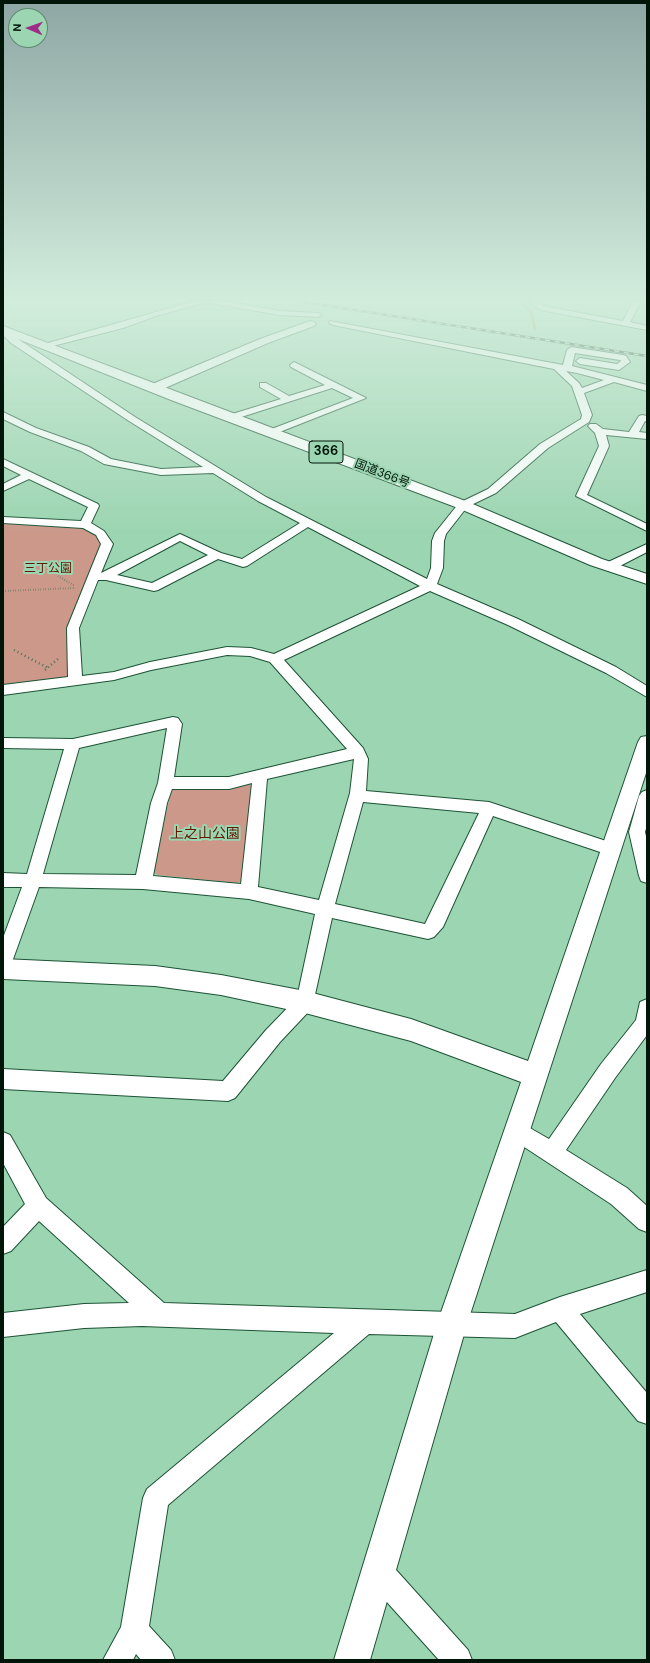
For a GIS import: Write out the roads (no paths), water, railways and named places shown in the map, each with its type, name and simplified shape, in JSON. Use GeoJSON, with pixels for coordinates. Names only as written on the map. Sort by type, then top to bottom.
{"type":"FeatureCollection","features":[{"type":"Feature","properties":{"kind":"main road","name":"国道366号"},"geometry":{"type":"LineString","coordinates":[[130,379],[463,505],[610,566],[647,579]]}},
{"type":"Feature","properties":{"kind":"main road"},"geometry":{"type":"LineString","coordinates":[[154,388],[176,379]]}},
{"type":"Feature","properties":{"kind":"street"},"geometry":{"type":"LineString","coordinates":[[70,379],[132,420],[306,524],[430,586],[513,622],[611,670],[647,692]]}},
{"type":"Feature","properties":{"kind":"street"},"geometry":{"type":"LineString","coordinates":[[272,432],[361,398],[321,379]]}},
{"type":"Feature","properties":{"kind":"street"},"geometry":{"type":"LineString","coordinates":[[569,379],[576,385],[579,392],[587,415],[586,419]]}},
{"type":"Feature","properties":{"kind":"street"},"geometry":{"type":"LineString","coordinates":[[579,392],[614,379],[647,388]]}},
{"type":"Feature","properties":{"kind":"street"},"geometry":{"type":"LineString","coordinates":[[263,385],[288,399]]}},
{"type":"Feature","properties":{"kind":"street"},"geometry":{"type":"LineString","coordinates":[[232,418],[333,385]]}},
{"type":"Feature","properties":{"kind":"street"},"geometry":{"type":"LineString","coordinates":[[3,415],[33,430],[85,449],[108,462],[161,472],[214,470]]}},
{"type":"Feature","properties":{"kind":"street"},"geometry":{"type":"LineString","coordinates":[[633,434],[642,418],[647,418]]}},
{"type":"Feature","properties":{"kind":"street"},"geometry":{"type":"LineString","coordinates":[[586,419],[600,432],[604,446],[581,496],[647,528]]}},
{"type":"Feature","properties":{"kind":"street"},"geometry":{"type":"LineString","coordinates":[[275,659],[430,586],[437,568],[438,541],[441,533],[463,505],[492,491],[544,446],[586,419]]}},
{"type":"Feature","properties":{"kind":"street"},"geometry":{"type":"LineString","coordinates":[[600,432],[647,436]]}},
{"type":"Feature","properties":{"kind":"street"},"geometry":{"type":"LineString","coordinates":[[3,462],[94,506],[85,525]]}},
{"type":"Feature","properties":{"kind":"street"},"geometry":{"type":"LineString","coordinates":[[3,488],[28,475]]}},
{"type":"Feature","properties":{"kind":"street"},"geometry":{"type":"LineString","coordinates":[[3,520],[85,525],[100,533],[107,544],[73,628],[75,681]]}},
{"type":"Feature","properties":{"kind":"street"},"geometry":{"type":"LineString","coordinates":[[106,576],[180,537],[217,555],[243,563],[306,524]]}},
{"type":"Feature","properties":{"kind":"street"},"geometry":{"type":"LineString","coordinates":[[610,566],[647,547]]}},
{"type":"Feature","properties":{"kind":"street"},"geometry":{"type":"LineString","coordinates":[[94,577],[106,576],[154,587],[217,555]]}},
{"type":"Feature","properties":{"kind":"street"},"geometry":{"type":"LineString","coordinates":[[3,690],[114,676],[150,666],[227,652],[251,652],[275,659],[358,752],[361,760],[357,796],[325,908],[305,1002],[273,1036],[228,1091],[3,1078]]}},
{"type":"Feature","properties":{"kind":"street"},"geometry":{"type":"LineString","coordinates":[[3,743],[73,744],[173,722],[175,727],[166,783],[159,803],[143,882]]}},
{"type":"Feature","properties":{"kind":"street"},"geometry":{"type":"LineString","coordinates":[[352,1660],[452,1324],[534,1075],[612,850],[647,742]]}},
{"type":"Feature","properties":{"kind":"street"},"geometry":{"type":"LineString","coordinates":[[3,962],[33,880],[73,744]]}},
{"type":"Feature","properties":{"kind":"street"},"geometry":{"type":"LineString","coordinates":[[166,783],[229,783],[260,777],[358,752]]}},
{"type":"Feature","properties":{"kind":"street"},"geometry":{"type":"LineString","coordinates":[[249,892],[260,777]]}},
{"type":"Feature","properties":{"kind":"street"},"geometry":{"type":"LineString","coordinates":[[357,796],[489,808],[612,850]]}},
{"type":"Feature","properties":{"kind":"street"},"geometry":{"type":"LineString","coordinates":[[647,796],[637,832],[647,876]]}},
{"type":"Feature","properties":{"kind":"street"},"geometry":{"type":"LineString","coordinates":[[3,880],[143,882],[249,892],[428,932],[434,927],[489,808]]}},
{"type":"Feature","properties":{"kind":"street"},"geometry":{"type":"LineString","coordinates":[[3,969],[155,976],[221,985],[305,1002],[411,1030],[534,1075]]}},
{"type":"Feature","properties":{"kind":"street"},"geometry":{"type":"LineString","coordinates":[[552,1153],[608,1071],[645,1023],[647,1008]]}},
{"type":"Feature","properties":{"kind":"street"},"geometry":{"type":"LineString","coordinates":[[516,1130],[619,1196],[647,1221]]}},
{"type":"Feature","properties":{"kind":"street"},"geometry":{"type":"LineString","coordinates":[[3,1142],[38,1206],[159,1314]]}},
{"type":"Feature","properties":{"kind":"street"},"geometry":{"type":"LineString","coordinates":[[3,1243],[38,1206]]}},
{"type":"Feature","properties":{"kind":"street"},"geometry":{"type":"LineString","coordinates":[[3,1326],[84,1316],[159,1314],[515,1326],[560,1308],[647,1281]]}},
{"type":"Feature","properties":{"kind":"street"},"geometry":{"type":"LineString","coordinates":[[560,1308],[647,1412]]}},
{"type":"Feature","properties":{"kind":"street"},"geometry":{"type":"LineString","coordinates":[[117,1660],[134,1631],[156,1498],[365,1322]]}},
{"type":"Feature","properties":{"kind":"street"},"geometry":{"type":"LineString","coordinates":[[378,1571],[458,1660]]}},
{"type":"Feature","properties":{"kind":"street"},"geometry":{"type":"LineString","coordinates":[[134,1631],[161,1660]]}},
{"type":"Feature","properties":{"kind":"park label","name":"三丁公園"},"geometry":{"type":"Point","coordinates":[48,569]}},
{"type":"Feature","properties":{"kind":"park label","name":"上之山公園"},"geometry":{"type":"Point","coordinates":[205,834]}}]}
